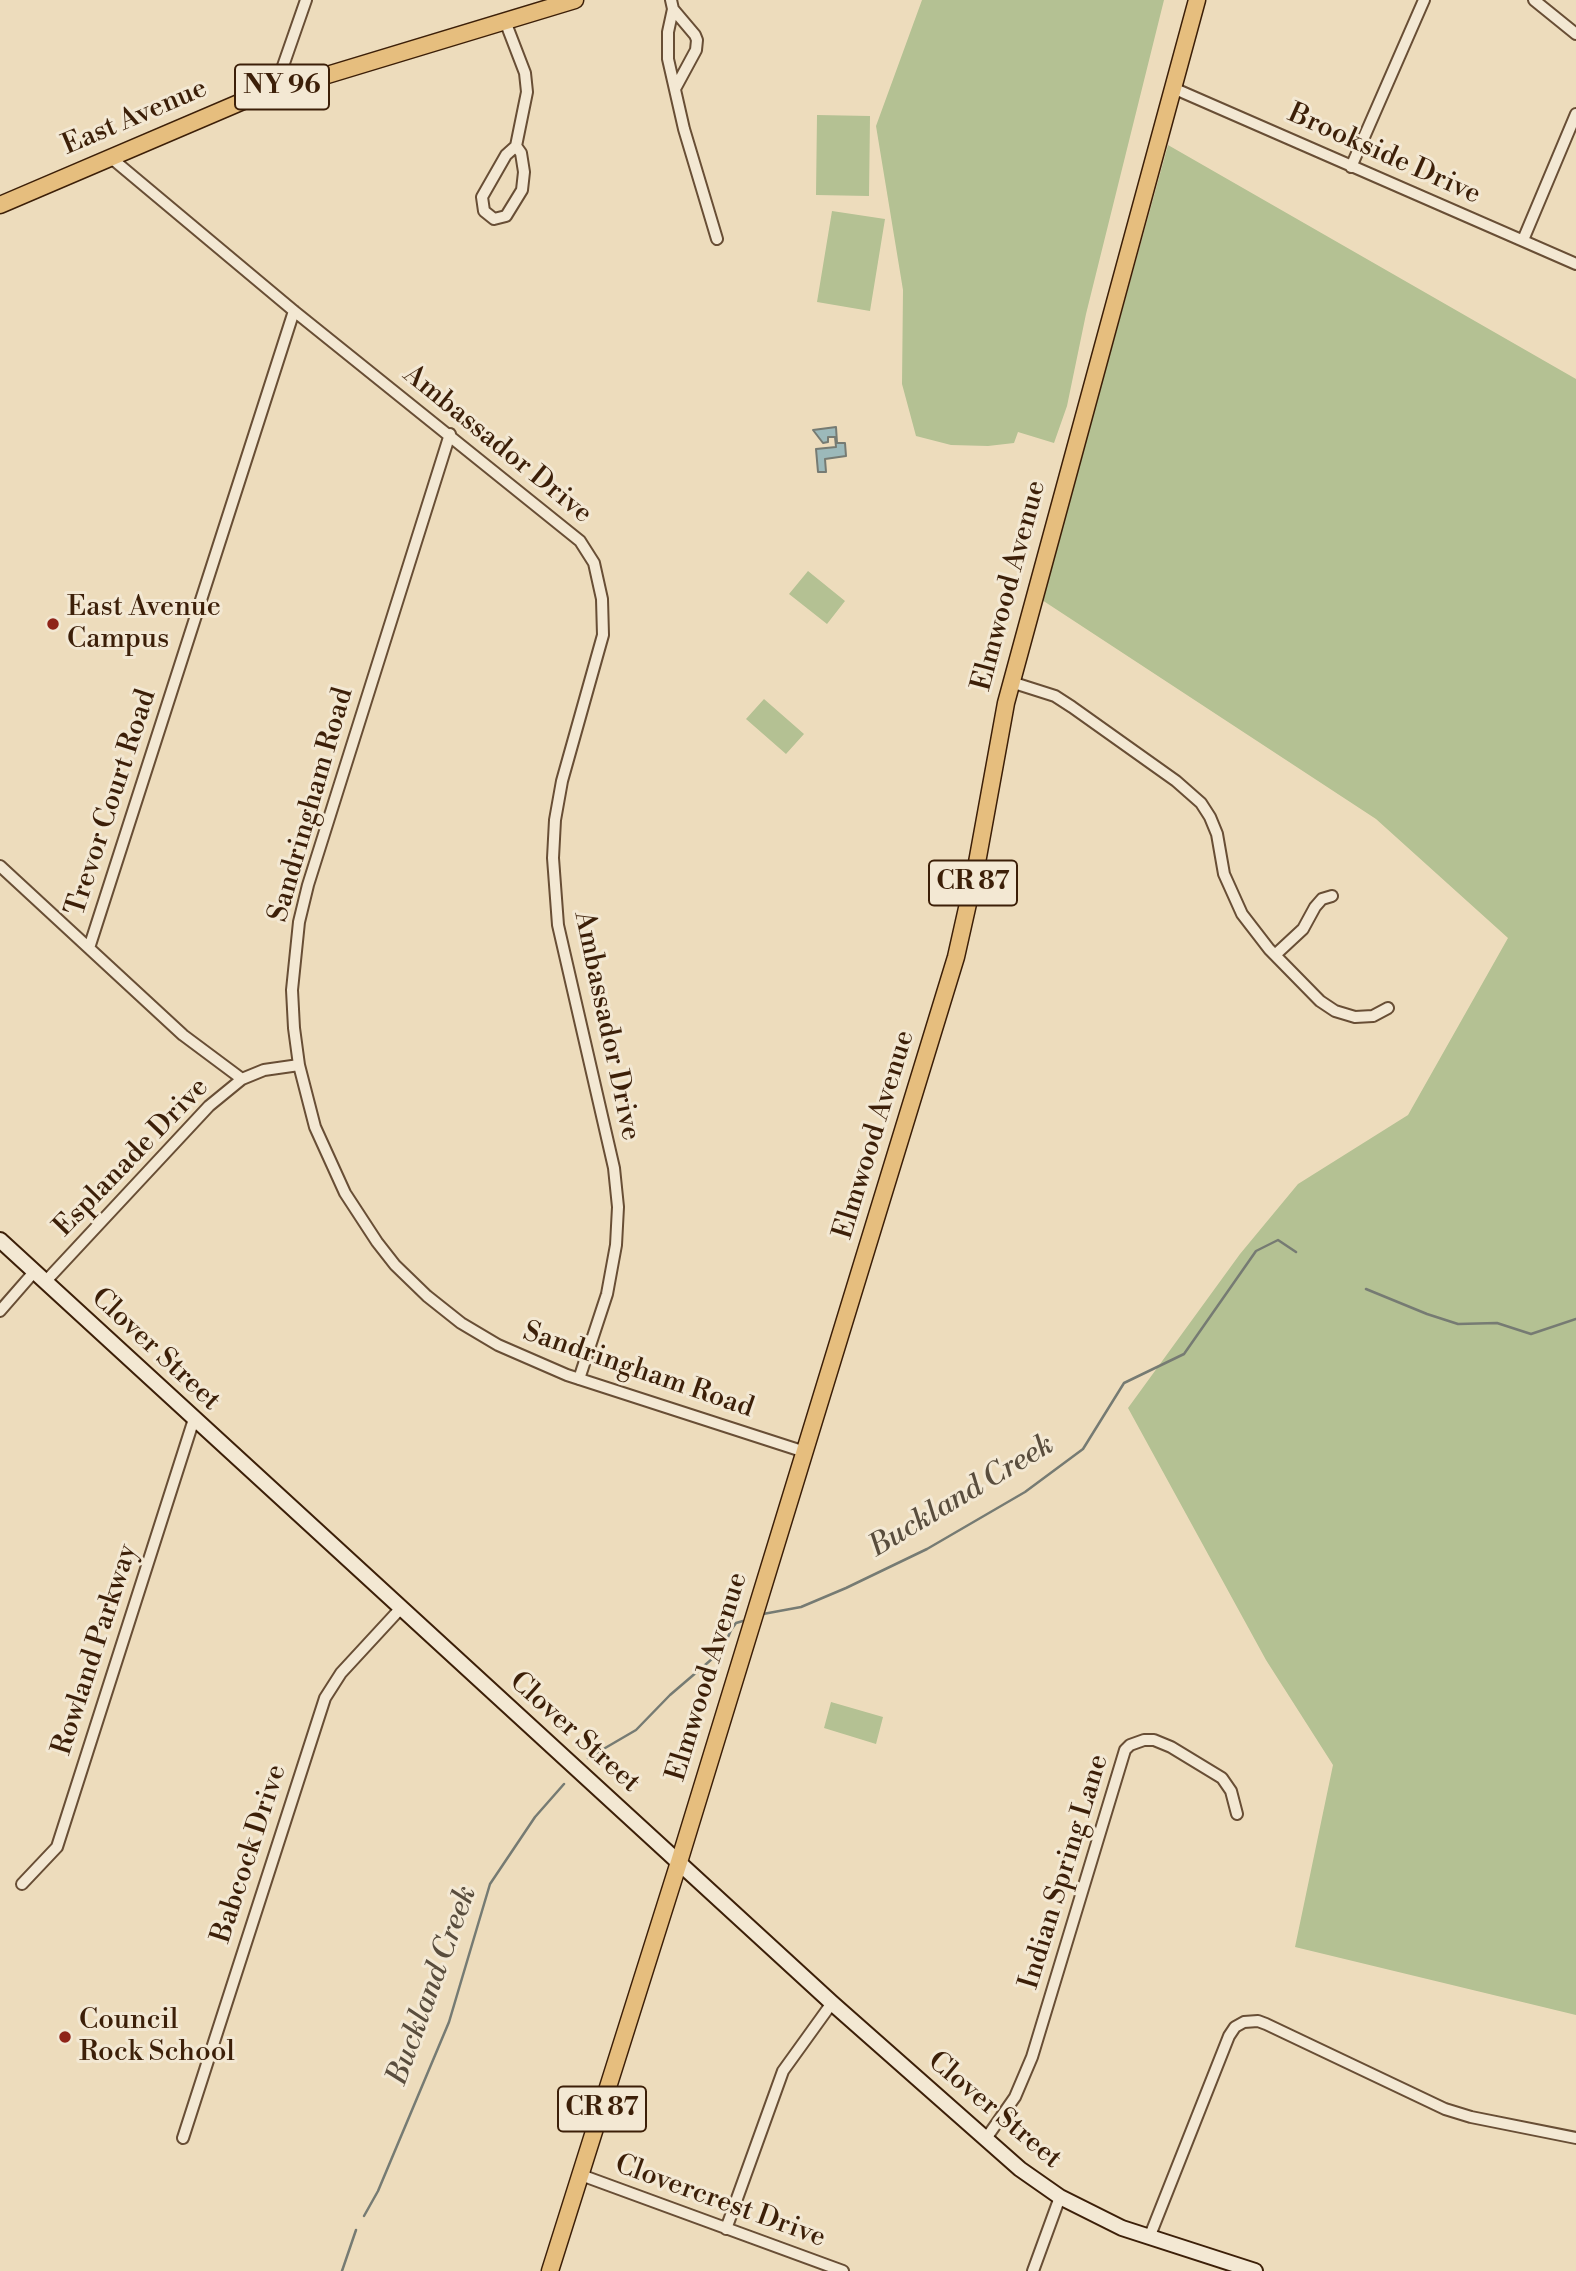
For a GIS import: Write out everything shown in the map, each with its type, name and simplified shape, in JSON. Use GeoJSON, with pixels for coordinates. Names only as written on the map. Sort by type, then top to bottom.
{"type":"FeatureCollection","features":[{"type":"Feature","properties":{"kind":"main road","name":"East Avenue"},"geometry":{"type":"LineString","coordinates":[[0,205],[275,89],[505,21],[551,4],[575,0]]}},
{"type":"Feature","properties":{"kind":"main road","name":"Elmwood Avenue"},"geometry":{"type":"LineString","coordinates":[[550,2271],[679,1862],[956,957],[971,895],[1012,682],[1197,0]]}},
{"type":"Feature","properties":{"kind":"main road","name":"Clover Street"},"geometry":{"type":"LineString","coordinates":[[0,1240],[832,2003],[1020,2169],[1060,2197],[1122,2228],[1255,2271]]}},
{"type":"Feature","properties":{"kind":"street"},"geometry":{"type":"LineString","coordinates":[[275,89],[306,0]]}},
{"type":"Feature","properties":{"kind":"street"},"geometry":{"type":"LineString","coordinates":[[1351,167],[1424,0]]}},
{"type":"Feature","properties":{"kind":"street"},"geometry":{"type":"LineString","coordinates":[[1534,0],[1576,34]]}},
{"type":"Feature","properties":{"kind":"street"},"geometry":{"type":"LineString","coordinates":[[672,5],[667,46],[684,129],[717,239]]}},
{"type":"Feature","properties":{"kind":"street"},"geometry":{"type":"LineString","coordinates":[[672,5],[697,40],[693,57],[676,87]]}},
{"type":"Feature","properties":{"kind":"street"},"geometry":{"type":"LineString","coordinates":[[505,21],[527,82],[526,103],[516,146],[506,155],[482,197],[484,211],[494,219],[506,216],[522,190],[524,172],[521,153],[516,146]]}},
{"type":"Feature","properties":{"kind":"street","name":"Brookside Drive"},"geometry":{"type":"LineString","coordinates":[[1173,88],[1576,264]]}},
{"type":"Feature","properties":{"kind":"street"},"geometry":{"type":"LineString","coordinates":[[1523,240],[1576,114]]}},
{"type":"Feature","properties":{"kind":"street","name":"Ambassador Drive"},"geometry":{"type":"LineString","coordinates":[[110,157],[293,311],[580,541],[594,563],[604,621],[601,648],[564,771],[554,841],[558,925],[614,1168],[618,1207],[616,1245],[607,1294],[579,1379]]}},
{"type":"Feature","properties":{"kind":"street","name":"Trevor Court Road"},"geometry":{"type":"LineString","coordinates":[[89,948],[293,311]]}},
{"type":"Feature","properties":{"kind":"street","name":"Sandringham Road"},"geometry":{"type":"LineString","coordinates":[[450,435],[308,885],[296,942],[292,990],[299,1065],[308,1107],[332,1170],[363,1222],[395,1265],[427,1296],[478,1334],[579,1379],[805,1452]]}},
{"type":"Feature","properties":{"kind":"street"},"geometry":{"type":"LineString","coordinates":[[1012,682],[1055,696],[1132,748],[1201,803],[1214,825],[1224,874],[1252,929],[1320,1001],[1335,1011],[1356,1017],[1380,1013],[1388,1008]]}},
{"type":"Feature","properties":{"kind":"street"},"geometry":{"type":"LineString","coordinates":[[0,866],[183,1035],[243,1079]]}},
{"type":"Feature","properties":{"kind":"street"},"geometry":{"type":"LineString","coordinates":[[1275,955],[1303,929],[1315,907],[1332,896]]}},
{"type":"Feature","properties":{"kind":"street","name":"Esplanade Drive"},"geometry":{"type":"LineString","coordinates":[[46,1282],[209,1106],[243,1079],[264,1070],[299,1065]]}},
{"type":"Feature","properties":{"kind":"street"},"geometry":{"type":"LineString","coordinates":[[0,1311],[34,1272]]}},
{"type":"Feature","properties":{"kind":"street","name":"Rowland Parkway"},"geometry":{"type":"LineString","coordinates":[[22,1884],[57,1847],[194,1419]]}},
{"type":"Feature","properties":{"kind":"street","name":"Babcock Drive"},"geometry":{"type":"LineString","coordinates":[[183,2137],[325,1698],[341,1673],[401,1608]]}},
{"type":"Feature","properties":{"kind":"street","name":"Indian Spring Lane"},"geometry":{"type":"LineString","coordinates":[[985,2140],[1015,2097],[1032,2057],[1125,1750],[1144,1740],[1154,1740],[1171,1747],[1222,1778],[1231,1791],[1237,1814]]}},
{"type":"Feature","properties":{"kind":"street"},"geometry":{"type":"LineString","coordinates":[[726,2229],[783,2071],[832,2003]]}},
{"type":"Feature","properties":{"kind":"street"},"geometry":{"type":"LineString","coordinates":[[1149,2238],[1229,2036],[1244,2022],[1258,2021],[1266,2024],[1445,2109],[1471,2117],[1576,2138]]}},
{"type":"Feature","properties":{"kind":"street","name":"Clovercrest Drive"},"geometry":{"type":"LineString","coordinates":[[581,2175],[843,2271]]}},
{"type":"Feature","properties":{"kind":"street"},"geometry":{"type":"LineString","coordinates":[[1034,2271],[1060,2197]]}},
{"type":"Feature","properties":{"kind":"green space"},"geometry":{"type":"Polygon","coordinates":[[[922,0],[1164,0],[1086,314],[1067,406],[1054,443],[1018,432],[1014,443],[988,446],[951,445],[916,436],[902,384],[903,290],[876,126],[922,0]]]}},
{"type":"Feature","properties":{"kind":"green space"},"geometry":{"type":"Polygon","coordinates":[[[817,115],[870,116],[869,196],[816,195],[817,115]]]}},
{"type":"Feature","properties":{"kind":"green space"},"geometry":{"type":"Polygon","coordinates":[[[1168,145],[1576,379],[1576,2015],[1295,1947],[1333,1765],[1266,1660],[1128,1408],[1240,1254],[1298,1184],[1408,1115],[1508,938],[1376,819],[1042,600],[1168,145]]]}},
{"type":"Feature","properties":{"kind":"green space"},"geometry":{"type":"Polygon","coordinates":[[[832,211],[885,219],[870,311],[817,302],[832,211]]]}},
{"type":"Feature","properties":{"kind":"green space"},"geometry":{"type":"Polygon","coordinates":[[[808,571],[845,601],[827,624],[789,594],[808,571]]]}},
{"type":"Feature","properties":{"kind":"green space"},"geometry":{"type":"Polygon","coordinates":[[[764,699],[804,734],[786,754],[746,719],[764,699]]]}},
{"type":"Feature","properties":{"kind":"green space"},"geometry":{"type":"Polygon","coordinates":[[[831,1702],[883,1717],[876,1744],[824,1728],[831,1702]]]}},
{"type":"Feature","properties":{"kind":"water"},"geometry":{"type":"Polygon","coordinates":[[[836,427],[837,443],[845,443],[846,456],[825,459],[826,472],[818,472],[816,449],[836,447],[835,437],[828,437],[828,442],[823,443],[813,430],[836,427]]]}},
{"type":"Feature","properties":{"kind":"waterway","name":"Buckland Creek"},"geometry":{"type":"LineString","coordinates":[[763,1614],[801,1607],[846,1588],[927,1549],[1025,1492],[1083,1449],[1124,1383],[1184,1354],[1256,1251],[1278,1240],[1296,1252]]}},
{"type":"Feature","properties":{"kind":"waterway","name":"Buckland Creek"},"geometry":{"type":"LineString","coordinates":[[1366,1289],[1458,1324],[1497,1323],[1531,1334],[1576,1319]]}},
{"type":"Feature","properties":{"kind":"waterway","name":"Buckland Creek"},"geometry":{"type":"LineString","coordinates":[[725,1644],[736,1623],[743,1621]]}},
{"type":"Feature","properties":{"kind":"waterway","name":"Buckland Creek"},"geometry":{"type":"LineString","coordinates":[[588,1758],[636,1730],[670,1695],[719,1653]]}},
{"type":"Feature","properties":{"kind":"waterway","name":"Buckland Creek"},"geometry":{"type":"LineString","coordinates":[[364,2216],[378,2191],[449,2022],[490,1884],[535,1817],[564,1784]]}},
{"type":"Feature","properties":{"kind":"waterway","name":"Buckland Creek"},"geometry":{"type":"LineString","coordinates":[[342,2271],[356,2230]]}},
{"type":"Feature","properties":{"kind":"place","name":"East Avenue Campus"},"geometry":{"type":"Point","coordinates":[53,624]}},
{"type":"Feature","properties":{"kind":"place","name":"Council Rock School"},"geometry":{"type":"Point","coordinates":[65,2037]}}]}
